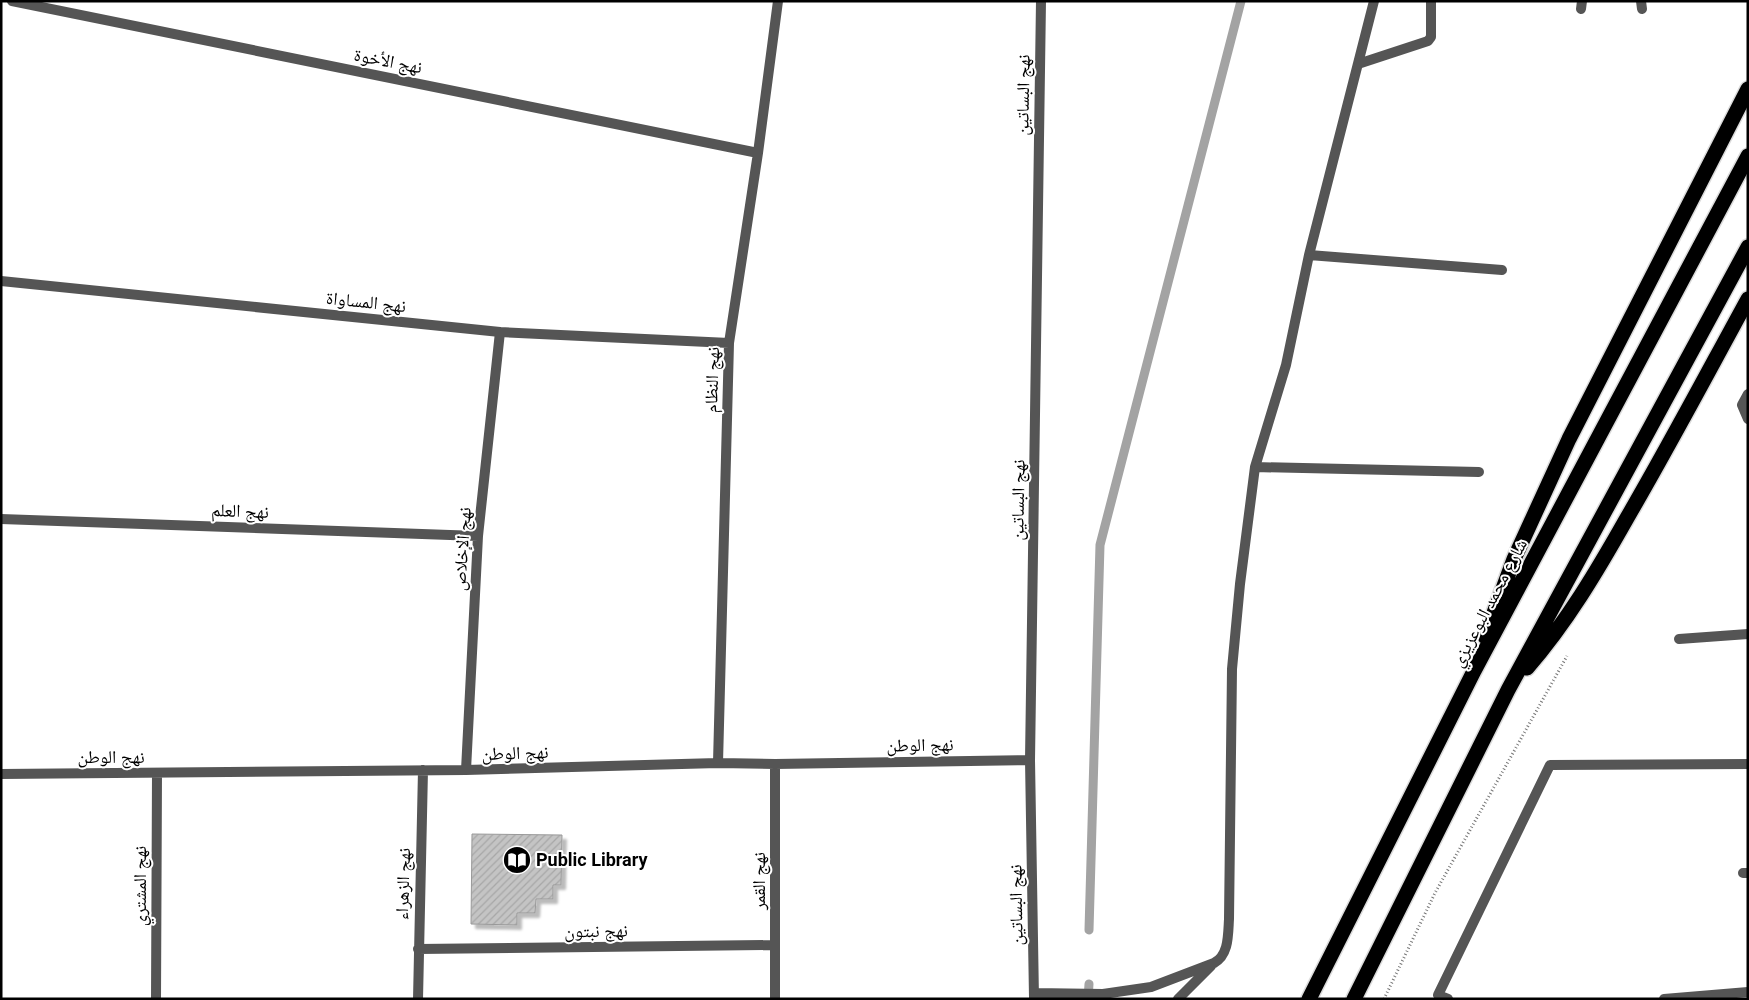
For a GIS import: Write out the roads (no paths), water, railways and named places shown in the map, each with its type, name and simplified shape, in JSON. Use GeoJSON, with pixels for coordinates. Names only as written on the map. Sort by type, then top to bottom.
{"type":"FeatureCollection","features":[{"type":"Feature","properties":{"kind":"highway"},"geometry":{"type":"LineString","coordinates":[[1474,671],[1490,619],[1514,559],[1569,439],[1748,89]]}},
{"type":"Feature","properties":{"kind":"highway","name":"شارع محمد البوعزيزي"},"geometry":{"type":"LineString","coordinates":[[1309,999],[1474,671],[1748,156]]}},
{"type":"Feature","properties":{"kind":"highway"},"geometry":{"type":"LineString","coordinates":[[1354,999],[1508,690],[1748,247]]}},
{"type":"Feature","properties":{"kind":"highway"},"geometry":{"type":"LineString","coordinates":[[1508,690],[1555,635],[1582,596],[1653,476],[1748,299]]}},
{"type":"Feature","properties":{"kind":"street","name":"نهج الأخوة"},"geometry":{"type":"LineString","coordinates":[[12,1],[758,153]]}},
{"type":"Feature","properties":{"kind":"street","name":"نهج النظام"},"geometry":{"type":"LineString","coordinates":[[718,763],[729,343],[758,153],[778,1]]}},
{"type":"Feature","properties":{"kind":"street","name":"نهج البساتين"},"geometry":{"type":"LineString","coordinates":[[1034,996],[1030,760],[1041,1]]}},
{"type":"Feature","properties":{"kind":"street"},"geometry":{"type":"LineString","coordinates":[[1034,996],[1103,994],[1151,988],[1222,958],[1228,934],[1232,669],[1240,584],[1255,468],[1286,365],[1309,255],[1374,1]]}},
{"type":"Feature","properties":{"kind":"street"},"geometry":{"type":"LineString","coordinates":[[1358,64],[1428,41],[1431,37],[1431,1]]}},
{"type":"Feature","properties":{"kind":"street"},"geometry":{"type":"LineString","coordinates":[[1309,255],[1502,270]]}},
{"type":"Feature","properties":{"kind":"street","name":"نهج المساواة"},"geometry":{"type":"LineString","coordinates":[[1,281],[500,332],[729,343]]}},
{"type":"Feature","properties":{"kind":"street","name":"نهج الإخلاص"},"geometry":{"type":"LineString","coordinates":[[466,770],[478,536],[500,332]]}},
{"type":"Feature","properties":{"kind":"street"},"geometry":{"type":"LineString","coordinates":[[1748,394],[1742,405],[1748,419]]}},
{"type":"Feature","properties":{"kind":"street"},"geometry":{"type":"LineString","coordinates":[[1255,468],[1479,472]]}},
{"type":"Feature","properties":{"kind":"street","name":"نهج العلم"},"geometry":{"type":"LineString","coordinates":[[1,519],[478,536]]}},
{"type":"Feature","properties":{"kind":"street"},"geometry":{"type":"LineString","coordinates":[[1679,639],[1748,634]]}},
{"type":"Feature","properties":{"kind":"street","name":"نهج الوطن"},"geometry":{"type":"LineString","coordinates":[[1,774],[466,770],[718,763],[775,764],[1030,760]]}},
{"type":"Feature","properties":{"kind":"street","name":"نهج القمر"},"geometry":{"type":"LineString","coordinates":[[775,764],[775,999]]}},
{"type":"Feature","properties":{"kind":"street"},"geometry":{"type":"LineString","coordinates":[[1448,999],[1438,995],[1550,765],[1748,764]]}},
{"type":"Feature","properties":{"kind":"street","name":"نهج الزهراء"},"geometry":{"type":"LineString","coordinates":[[418,999],[423,770]]}},
{"type":"Feature","properties":{"kind":"street","name":"نهج المشتري"},"geometry":{"type":"LineString","coordinates":[[156,999],[157,773]]}},
{"type":"Feature","properties":{"kind":"street","name":"نهج نبتون"},"geometry":{"type":"LineString","coordinates":[[418,949],[775,945]]}},
{"type":"Feature","properties":{"kind":"street"},"geometry":{"type":"LineString","coordinates":[[1178,999],[1214,963]]}},
{"type":"Feature","properties":{"kind":"street"},"geometry":{"type":"LineString","coordinates":[[1664,999],[1733,996],[1748,992]]}},
{"type":"Feature","properties":{"kind":"waterway"},"geometry":{"type":"LineString","coordinates":[[1089,930],[1100,545],[1241,1]]}},
{"type":"Feature","properties":{"kind":"waterway"},"geometry":{"type":"LineString","coordinates":[[1088,999],[1089,984]]}},
{"type":"Feature","properties":{"kind":"place","name":"Public Library"},"geometry":{"type":"Point","coordinates":[517,860]}}]}
